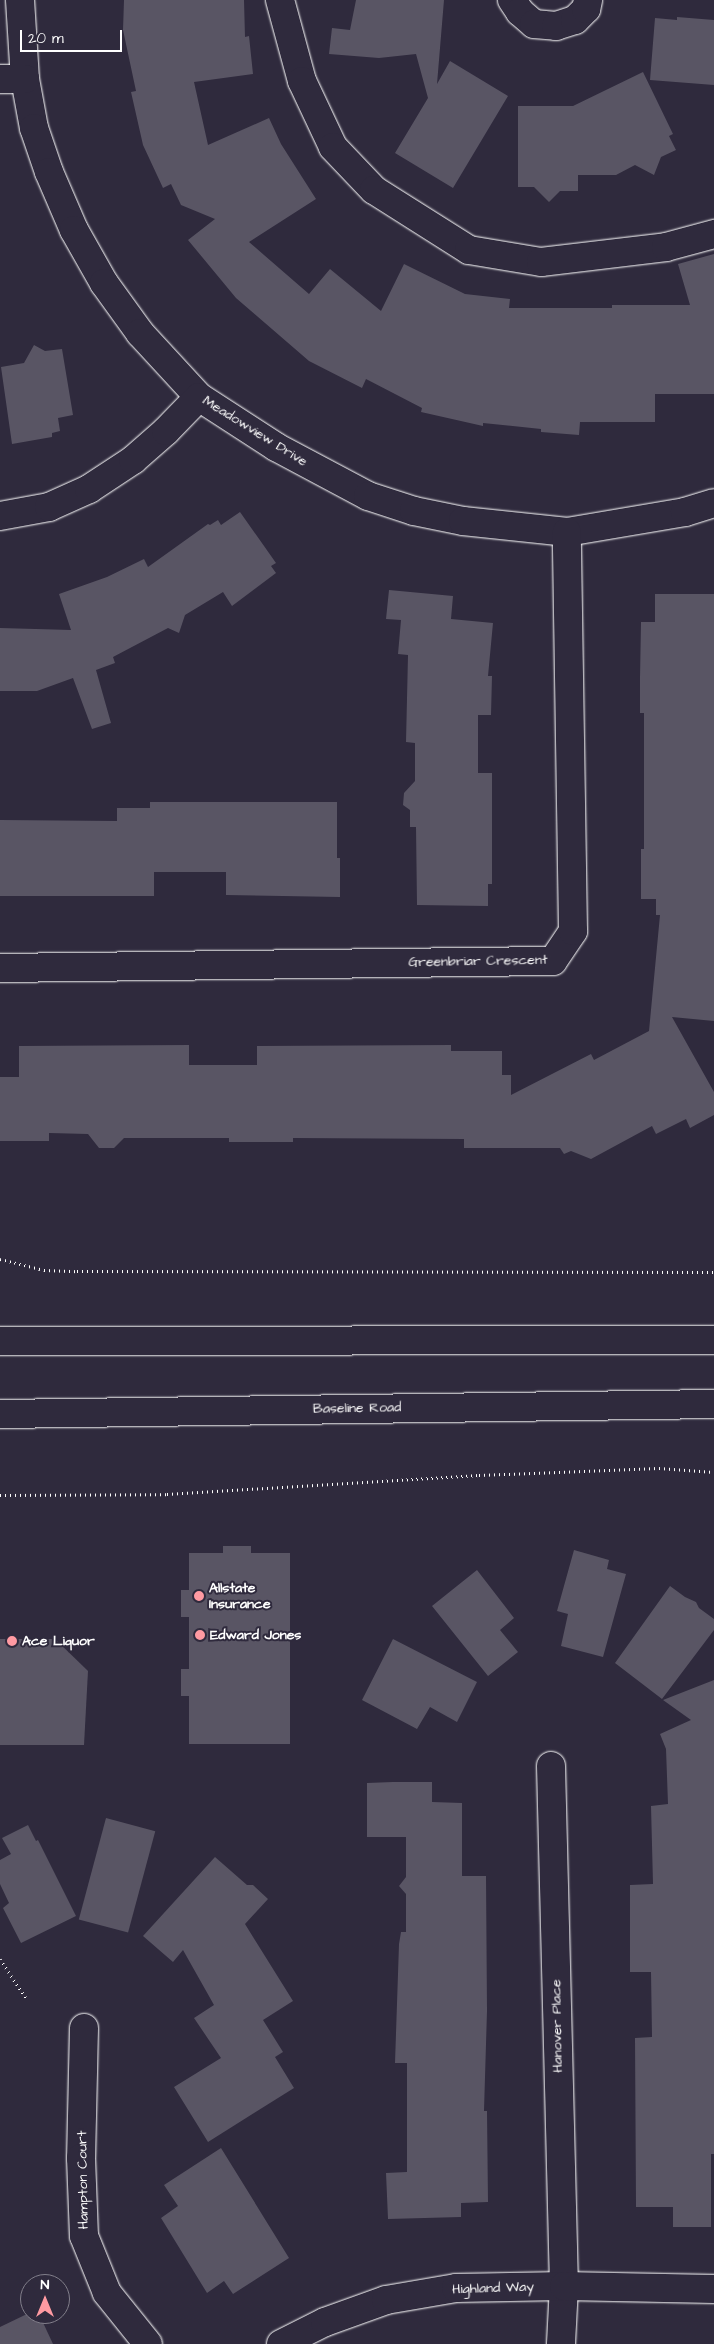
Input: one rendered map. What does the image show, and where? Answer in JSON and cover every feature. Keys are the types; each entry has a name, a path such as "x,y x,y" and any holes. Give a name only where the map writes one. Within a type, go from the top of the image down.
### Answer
{"street":[{"name":"Meadowview Drive","path":"20,0 13,79 74,230 104,283 140,333 199,397 276,447 368,496 414,511 463,521 567,532 684,512 714,503"},
{"path":"280,0 302,81 333,147 374,190 470,250 541,262 666,247 714,234"},
{"path":"512,0 520,12 534,24 556,26 575,20 586,9 588,0"},
{"path":"0,516 50,507 89,489 133,460 166,431 199,397"},
{"name":"Greenbriar Crescent","path":"0,968 553,961 573,931 567,532"},
{"path":"0,1341 714,1340"},
{"name":"Baseline Road","path":"0,1414 714,1404"},
{"name":"Hanover Place","path":"551,1766 564,2286 561,2344"},
{"name":"Hampton Court","path":"84,2028 81,2167 84,2236 107,2293 148,2344"},
{"name":"Highland Way","path":"281,2344 325,2322 386,2300 456,2288 564,2286 714,2289"}],"path":[{"path":"0,1259 44,1270 78,1271 714,1272"},
{"path":"0,1495 167,1494 470,1476 659,1468 714,1472"},
{"path":"0,1959 26,1998"}],"building":[{"path":"124,0 244,0 245,37 249,36 253,74 194,82 208,145 269,118 281,144 316,199 249,242 309,294 330,269 381,311 404,264 465,294 510,299 509,308 612,308 612,305 690,305 678,264 714,254 714,394 655,394 655,422 580,422 579,435 541,432 541,429 483,423 483,426 421,412 422,408 366,379 362,388 309,361 236,298 188,240 215,219 181,205 171,184 163,188 143,145 131,92 136,91 123,30"},
{"path":"356,0 444,0 437,84 450,61 508,96 453,188 395,153 428,98 416,54 379,58 329,54 332,28 350,30"},
{"path":"677,17 714,20 714,85 650,80 655,18 677,20"},
{"path":"643,72 673,134 669,136 676,150 661,157 654,175 635,165 616,175 578,175 578,191 560,191 549,202 534,187 518,187 518,106 573,106"},
{"path":"34,345 45,351 62,349 73,415 58,418 60,431 52,433 52,437 12,444 1,367 24,363"},
{"path":"240,512 276,563 271,566 276,573 232,606 223,592 185,615 179,633 168,628 113,657 115,663 96,670 111,723 92,729 73,678 37,691 0,691 0,628 71,630 59,594 107,577 144,559 148,567 208,524 210,525 218,520 221,525"},
{"path":"389,590 453,596 451,619 493,623 488,676 492,676 491,715 478,715 478,773 492,773 492,884 488,884 488,906 417,905 416,827 410,827 410,810 403,805 404,793 415,781 415,743 406,742 408,655 398,654 401,620 386,619"},
{"path":"655,594 714,594 714,1021 672,1017 714,1092 714,1115 690,1128 686,1119 656,1134 652,1126 591,1159 571,1151 564,1154 560,1148 464,1148 464,1139 293,1138 293,1142 229,1142 229,1138 124,1138 114,1148 99,1148 88,1134 49,1133 49,1141 0,1141 0,1077 19,1077 19,1046 189,1045 189,1065 257,1065 257,1046 451,1045 451,1051 502,1051 502,1075 511,1075 511,1095 591,1054 594,1060 649,1031 660,915 656,915 656,899 641,899 641,849 644,849 644,713 640,713 640,678 641,622 655,622"},
{"path":"150,802 337,802 337,858 340,858 340,897 226,895 226,872 154,872 154,896 0,896 0,820 117,821 117,808 150,808"},
{"path":"223,1546 251,1546 251,1553 290,1553 290,1744 189,1744 189,1696 181,1696 181,1669 189,1669 189,1617 181,1617 181,1590 189,1590 189,1553 223,1553"},
{"path":"574,1550 609,1560 607,1569 626,1574 603,1657 561,1646 568,1614 557,1611"},
{"path":"477,1570 514,1618 500,1630 518,1652 488,1676 432,1606"},
{"path":"670,1586 685,1597 696,1602 699,1608 714,1619 714,1630 662,1699 615,1663"},
{"path":"0,1639 55,1639 88,1671 84,1745 0,1745"},
{"path":"393,1639 477,1682 457,1722 430,1707 417,1729 362,1700"},
{"path":"714,1680 714,2154 711,2154 711,2227 673,2227 673,2207 636,2207 635,2038 652,2037 651,1972 630,1972 630,1885 653,1884 651,1806 668,1804 666,1749 660,1734 691,1720 663,1700"},
{"path":"432,1782 432,1802 462,1803 462,1876 486,1876 487,2011 484,2111 487,2111 488,2202 461,2203 461,2217 388,2219 386,2173 407,2172 407,2063 395,2063 399,1944 401,1932 406,1932 406,1894 399,1886 406,1877 406,1837 367,1837 367,1783"},
{"path":"106,1818 155,1831 128,1933 79,1919"},
{"path":"28,1825 36,1841 38,1840 76,1916 21,1943 3,1908 9,1903 0,1884 0,1860 11,1854 2,1838"},
{"path":"215,1857 247,1885 253,1885 268,1899 245,1924 293,2001 263,2020 283,2052 275,2057 294,2088 208,2142 174,2087 221,2058 194,2018 214,2005 183,1950 173,1962 143,1936"},
{"path":"221,2148 289,2258 233,2294 224,2281 207,2293 161,2218 178,2206 164,2185"},
{"path":"20,2317 20,2324 44,2324 53,2344 0,2344 0,2327"}],"place":[{"name":"Allstate Insurance","path":"199,1596"},
{"name":"Edward Jones","path":"200,1635"},
{"name":"Ace Liquor","path":"12,1641"}]}
